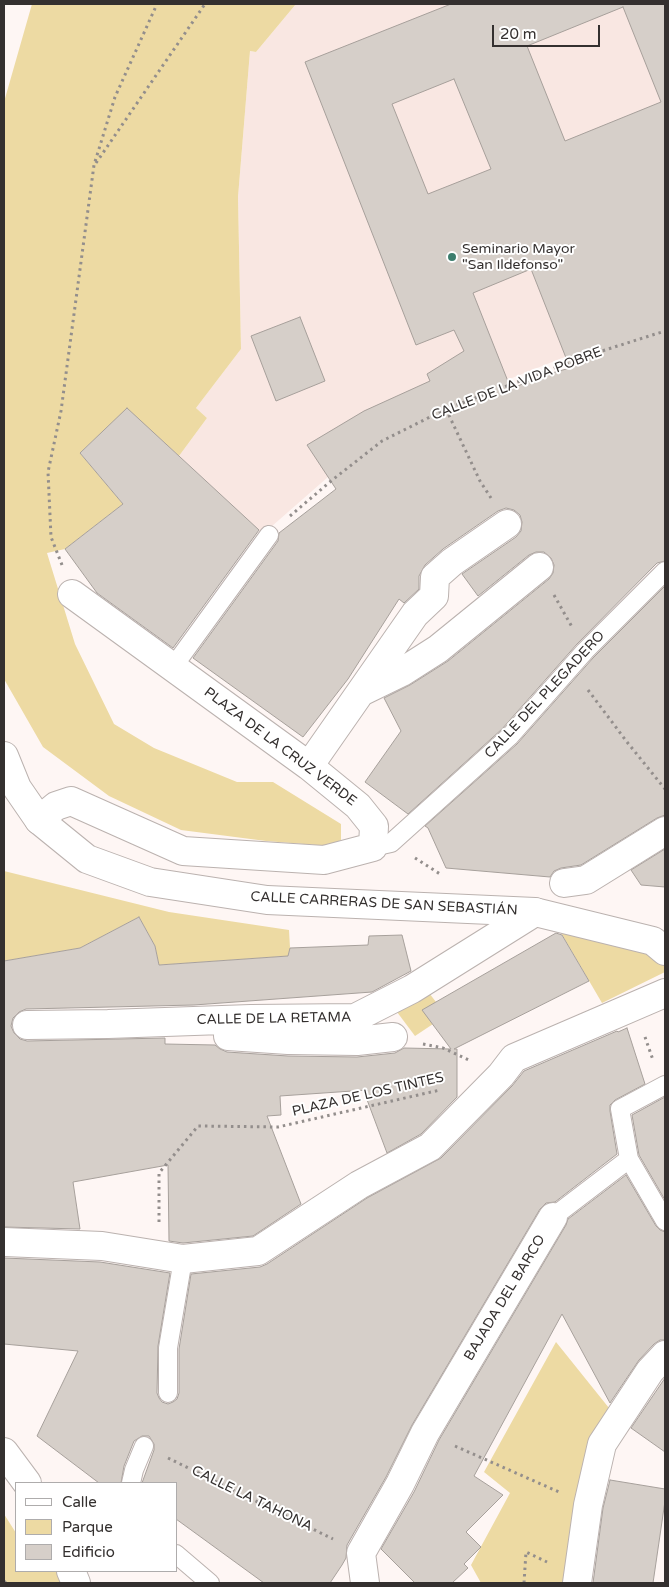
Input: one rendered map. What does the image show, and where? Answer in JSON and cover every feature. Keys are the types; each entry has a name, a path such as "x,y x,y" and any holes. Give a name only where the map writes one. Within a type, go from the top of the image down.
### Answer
{"street":[{"path":"309,766 415,614 434,596 435,577 452,562 507,524"},
{"path":"362,692 402,672 438,649 539,568"},
{"name":"PLAZA DE LA CRUZ VERDE","path":"72,594 309,766 358,806 374,826 382,845"},
{"name":"CALLE CARRERAS DE SAN SEBASTIÁN","path":"4,756 17,788 38,820 87,859 150,882 266,900 535,912 653,941 665,951"},
{"path":"38,820 56,806 72,801 183,851 324,860 382,845"},
{"path":"564,883 586,880 665,831"},
{"name":"CALLE DE LA RETAMA","path":"27,1025 356,1018 412,989 535,912"},
{"path":"4,1242 102,1246 172,1257 258,1251 359,1185 430,1148 501,1075 514,1058 665,993"},
{"name":"CALLE DE LA RETAMA","path":"163,1022 176,1032 288,1040 357,1040 393,1037"},
{"name":"BAJADA DEL BARCO","path":"361,1552 400,1484 425,1433 553,1217"},
{"path":"577,1580 588,1505 602,1444 650,1371 665,1355"},
{"path":"4,1452 26,1482"},
{"path":"361,1552 365,1583"}],"lane":[{"path":"172,667 268,535"},
{"name":"CALLE DEL PLEGADERO","path":"382,845 510,736 572,667 665,571"},
{"path":"664,1086 620,1109 629,1159 665,1221"},
{"name":"BAJADA DEL BARCO","path":"553,1217 629,1159"},
{"path":"168,1393 172,1257"},
{"path":"131,1482 144,1446"},
{"path":"178,1556 210,1583"}],"path":[{"path":"72,594 51,537 48,472 62,402 94,165 115,97 157,4"},
{"path":"94,165 205,4"},
{"name":"CALLE DE LA VIDA POBRE","path":"268,535 331,481 382,441 446,409 510,384 586,356 665,331"},
{"path":"572,667 627,742 665,789"},
{"path":"382,845 445,878"},
{"path":"634,1006 664,1086"},
{"path":"393,1037 443,1048 501,1075"},
{"name":"PLAZA DE LOS TINTES","path":"172,1257 158,1173 198,1126 278,1127 444,1089"},
{"path":"425,1433 588,1505"},
{"name":"CALLE LA TAHONA","path":"144,1446 361,1552"},
{"path":"524,1583 526,1552 577,1580"}],"shaded area":[{"name":"Seminario Mayor \"San Ildefonso\"","path":"296,4 665,4 665,317 507,380 379,435 263,534 179,456 207,418 196,408 241,349 238,197 250,51 256,52"}],"green space":[{"path":"32,4 296,4 256,52 250,51 238,197 241,349 196,408 207,418 179,456 127,409 80,453 123,504 65,549 47,553 75,644 114,724 154,748 237,782 273,782 341,824 341,840 329,846 266,841 181,830 109,796 43,747 4,679 4,102"},
{"path":"4,871 169,912 289,930 290,948 288,956 159,965 155,946 139,917 80,948 4,961"},
{"path":"560,931 644,949 665,966 665,972 602,1003"},
{"path":"426,989 436,1002 433,1024 415,1036 397,1012"},
{"path":"556,1342 609,1408 592,1438 566,1583 481,1583 471,1565 510,1493 484,1472"},
{"path":"4,1514 15,1531 15,1572 64,1572 68,1583 4,1583"}],"building":[{"path":"451,4 665,4 665,561 657,563 577,644 502,729 408,814 365,782 401,731 384,698 410,685 448,661 549,579 553,573 554,565 551,558 544,552 536,552 529,555 478,596 462,574 516,537 521,531 522,522 520,515 514,510 506,508 498,511 443,549 425,565 419,576 419,589 404,603 399,599 348,679 303,737 193,658 278,541 279,533 336,489 307,445 364,411 430,381 427,374 464,351 454,330 416,345 305,62","holes":["623,7 661,102 565,141 527,46","454,79 491,169 428,194 392,104","531,269 570,368 541,376 511,389 473,293"]},
{"path":"300,317 325,381 276,401 251,336"},
{"path":"127,408 259,530 173,648 97,593 65,549 123,504 80,453"},
{"path":"665,586 665,815 657,818 581,865 561,868 554,871 550,877 446,868 428,828 425,826 517,744 593,658"},
{"path":"665,849 665,887 641,885 631,870"},
{"path":"139,917 155,946 159,965 288,956 290,948 368,945 369,936 402,935 411,971 372,992 194,1005 26,1009 19,1012 13,1018 11,1026 14,1033 20,1039 27,1041 165,1038 165,1044 215,1045 227,1052 288,1056 357,1057 395,1053 404,1048 451,1049 422,1010 556,933 562,935 589,981 454,1049 457,1049 457,1097 421,1134 387,1153 366,1097 367,1090 280,1096 281,1115 267,1116 301,1204 253,1236 183,1243 169,1241 168,1165 73,1182 80,1229 4,1227 4,961 80,948"},
{"path":"627,1028 645,1084 615,1100 610,1105 617,1154 555,1202 546,1203 540,1209 412,1425 386,1477 347,1545 346,1558 330,1583 264,1583 178,1520 178,1482 142,1482 154,1450 154,1444 149,1436 142,1436 134,1441 124,1466 121,1482 98,1482 37,1436 78,1351 4,1344 4,1258 100,1262 170,1273 158,1346 157,1393 162,1402 168,1404 177,1399 179,1393 179,1349 191,1274 260,1267 267,1264 367,1198 441,1158 512,1086 524,1071"},
{"path":"665,1097 665,1200 639,1155 632,1115"},
{"path":"626,1175 656,1226 665,1232 665,1340 660,1340 654,1344 639,1360 610,1403 562,1314 474,1476 503,1495 466,1532 481,1547 464,1564 468,1568 452,1583 415,1583 381,1549 414,1492 439,1440 568,1219"},
{"path":"665,1378 665,1452 631,1428"},
{"path":"610,1480 665,1489 665,1501 653,1583 593,1583 603,1508"}],"place":[{"name":"Seminario Mayor \"San Ildefonso\"","path":"452,257"}]}
